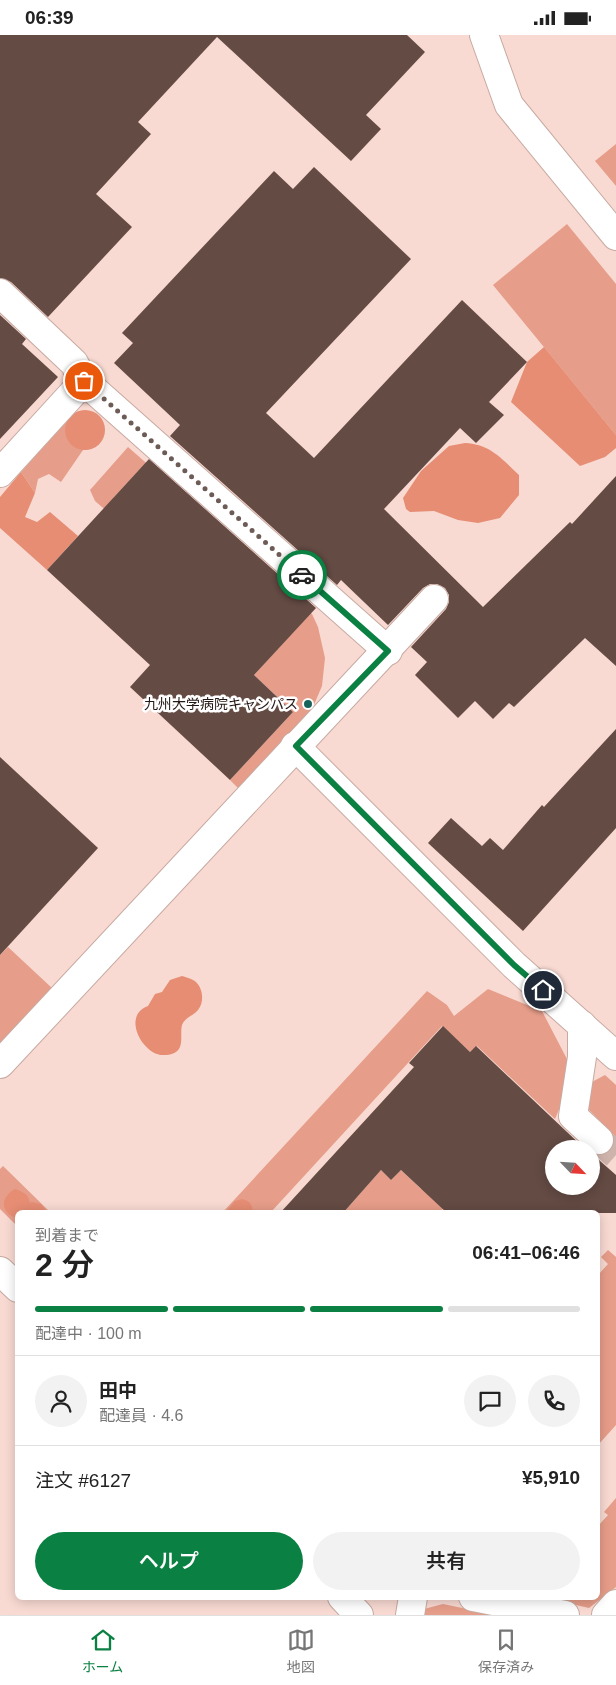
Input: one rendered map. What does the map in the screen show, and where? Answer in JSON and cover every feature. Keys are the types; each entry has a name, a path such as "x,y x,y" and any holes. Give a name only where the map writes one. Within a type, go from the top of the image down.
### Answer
{"lane":[{"path":"484,35 509,105 616,236"},
{"path":"0,293 74,363 84,381 388,651"},
{"path":"0,473 84,381"},
{"path":"0,1064 296,746 388,651 434,599"},
{"path":"296,746 514,965 616,1056"},
{"path":"582,1025 582,1057 573,1116 599,1140"},
{"path":"0,1271 15,1285"},
{"path":"345,1600 359,1615"},
{"path":"410,1615 412,1600"},
{"path":"488,1600 565,1615"},
{"path":"606,1615 616,1604"}],"shaded area":[{"path":"616,144 616,186 595,161"},
{"path":"567,224 616,284 616,435 493,285"},
{"path":"544,347 616,435 616,448 605,457 580,466 511,402 527,362"},
{"path":"89,410 96,413 102,419 105,430 104,438 96,447 89,450 81,450 74,447 66,438 65,426 68,419 77,411"},
{"path":"79,415 103,421 61,482 49,474 38,479 35,493 21,472 64,424"},
{"path":"465,443 489,449 519,475 519,495 500,518 478,523 458,520 434,511 410,512 406,509 403,498 421,471 449,446"},
{"path":"128,447 248,552 312,614 318,627 325,658 322,686 310,714 239,789 230,780 293,712 254,675 303,621 141,468 114,497 110,514 95,501 90,490"},
{"path":"21,472 35,493 25,517 37,522 50,512 78,536 47,570 0,528 0,497"},
{"path":"8,947 53,989 0,1047 0,955"},
{"path":"182,976 192,979 199,986 202,994 202,1003 194,1014 183,1022 181,1044 176,1052 163,1055 156,1053 148,1049 142,1042 136,1026 136,1018 140,1011 148,1006 155,994 162,992 170,980"},
{"path":"488,989 542,1011 569,1063 566,1093 555,1119 477,1046 470,1052 442,1026 273,1210 225,1210 427,991 447,1005 454,1016"},
{"path":"605,1075 616,1085 616,1137 587,1108 590,1083"},
{"path":"490,1157 442,1210 346,1210 381,1170 391,1180 401,1170 421,1189"},
{"path":"3,1166 48,1210 15,1210 15,1224 0,1209 0,1169"},
{"path":"15,1189 23,1192 27,1195 30,1203 41,1204 46,1210 15,1210 15,1217 11,1216 4,1205 10,1192"},
{"path":"242,1199 247,1201 253,1210 228,1210 235,1201"},
{"path":"608,1250 616,1257 616,1425 600,1443 600,1273 608,1264 601,1257"},
{"path":"616,1498 616,1587 600,1599 600,1524 608,1515 604,1512"},
{"path":"554,1600 599,1600 589,1608"},
{"path":"443,1604 496,1615 424,1615 424,1609"}],"building":[{"path":"0,35 407,35 425,52 366,115 381,129 351,161 217,37 138,122 151,134 96,194 132,227 48,317 11,282 0,278"},
{"path":"314,167 411,259 266,413 314,458 462,300 527,362 489,402 504,415 476,443 460,428 384,509 483,607 570,522 572,524 616,476 616,666 585,638 514,707 509,703 493,719 475,701 458,718 415,675 427,662 411,647 446,609 449,595 445,588 437,584 430,584 423,588 388,625 341,580 337,585 170,436 180,425 114,363 133,343 122,333 274,171 293,189"},
{"path":"0,315 26,339 22,344 58,377 0,439"},
{"path":"149,459 316,608 254,675 293,712 230,780 130,687 150,665 47,570"},
{"path":"616,729 616,828 523,931 428,843 451,818 482,846 490,838 503,850 542,805 544,807"},
{"path":"0,757 98,848 0,955"},
{"path":"443,1026 470,1052 476,1046 575,1140 545,1140 545,1195 600,1195 600,1161 616,1175 616,1213 600,1213 600,1210 444,1210 401,1170 391,1180 381,1170 346,1210 283,1210 414,1067 409,1063"}],"tunnel":[{"path":"600,1141 616,1155"}],"way so far":[{"path":"84,381 302,575"}],"place":[{"name":"九州大学病院キャンパス","path":"308,704"}],"route":[{"path":"302,575 388,651 296,746 514,965 543,990"}]}
